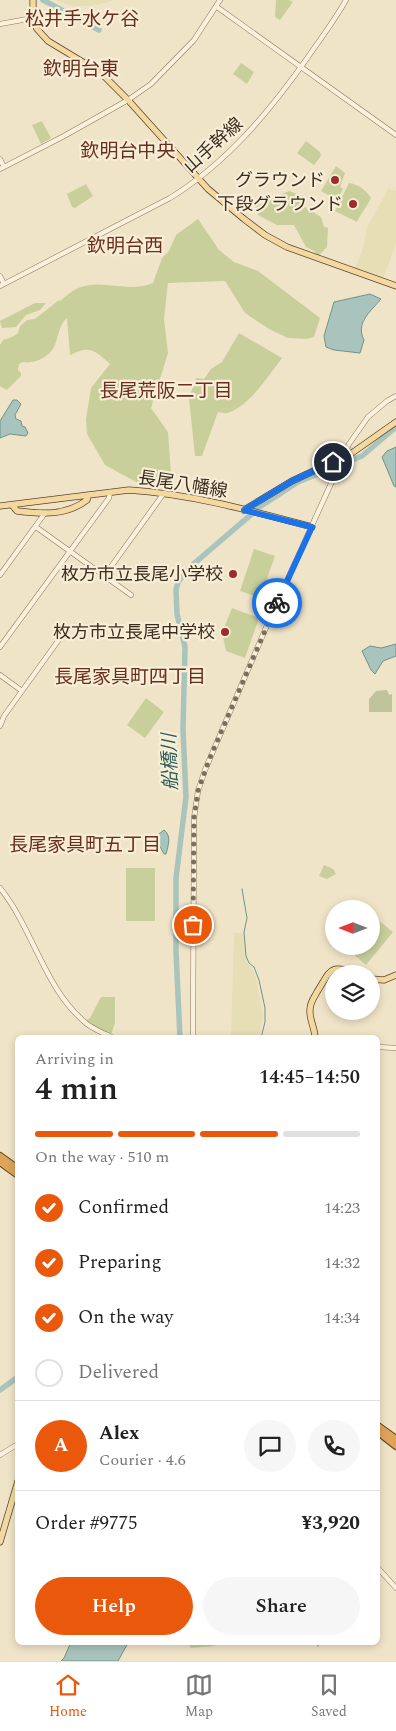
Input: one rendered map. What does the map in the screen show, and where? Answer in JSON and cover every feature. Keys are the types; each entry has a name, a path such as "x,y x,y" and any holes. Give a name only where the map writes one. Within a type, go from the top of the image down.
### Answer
{"highway":[{"path":"1,1159 15,1167"},
{"path":"1,1159 15,1172"},
{"path":"380,1427 396,1439"},
{"path":"380,1434 396,1446"}],"main road":[{"path":"33,0 33,18 37,29 48,41 101,73 128,100 198,178 237,214 277,242 298,252 396,286"},
{"name":"長尾八幡線","path":"246,510 292,481 341,460 396,422"},
{"name":"長尾八幡線","path":"0,507 129,490 164,493 246,510 312,527"},
{"name":"長尾八幡線","path":"12,505 17,511 44,514 65,512 76,508 88,500 88,495"},
{"path":"380,980 396,975"},
{"path":"314,1035 310,1009 312,999 325,977"},
{"path":"0,1542 15,1491"}],"street":[{"path":"0,159 2,168 128,100 151,84 194,40 220,0"},
{"name":"山手幹線","path":"2,285 170,198 227,154 252,130 301,67 346,0"},
{"path":"217,7 396,136"},
{"path":"0,24 33,18"},
{"path":"0,276 2,285"},
{"path":"192,1035 194,824 198,791 234,701 341,460 354,435 368,417 396,396"},
{"path":"0,647 109,498 110,492"},
{"path":"105,575 164,493"},
{"path":"0,575 44,514"},
{"path":"36,527 131,595"},
{"path":"0,726 4,716 63,634"},
{"path":"0,675 22,692"},
{"path":"0,888 17,913 61,997 87,1024 108,1035"},
{"path":"380,1047 396,1048"},
{"path":"0,1455 15,1446"},
{"path":"380,1570 396,1588"}],"shaded area":[{"path":"57,0 115,0 92,6 72,6"},
{"path":"389,188 396,191 396,244 383,279 355,268 363,249 367,227"},
{"path":"234,933 243,933 247,963 256,977 263,1017 259,1035 231,1035"}],"green space":[{"path":"276,0 289,0 293,2 280,20 275,17"},
{"path":"241,63 254,72 247,84 233,74"},
{"path":"42,121 51,138 41,144 32,125"},
{"path":"306,141 320,152 321,156 314,165 297,153"},
{"name":"グラウンド","path":"336,166 345,173 340,187 343,189 337,200 321,191"},
{"name":"下段グラウンド","path":"349,183 362,188 371,198 357,222 335,211"},
{"path":"86,184 93,196 75,208 72,207 67,194"},
{"path":"289,191 303,196 302,205 321,217 324,227 328,228 327,247 318,256 314,251 306,247 294,225 277,225 258,215 255,206"},
{"path":"198,219 219,250 234,262 258,271 320,318 314,337 306,339 288,338 269,329 245,313 225,281 168,283 164,319 168,353 151,408 168,432 172,488 138,483 105,465 87,434 86,419 91,388 110,364 92,350 83,350 70,355 67,318 62,324 56,343 51,351 40,359 19,364 18,370 21,376 7,390 0,386 0,345 3,340 18,333 20,326 27,320 35,319 76,289 95,285 134,287 153,283 162,258 169,251 176,235"},
{"path":"35,303 46,303 40,310 26,315 16,327 2,328 0,321"},
{"path":"239,333 282,358 259,389 245,403 229,413 218,412 202,456 195,456 189,398 196,378 204,379 211,369 222,362"},
{"path":"254,549 275,556 260,598 240,591"},
{"path":"232,608 259,618 245,658 226,651 222,633"},
{"path":"387,690 389,695 392,694 392,712 369,712 369,699 376,691"},
{"path":"146,698 164,712 145,738 127,725"},
{"path":"324,865 333,869 336,874 327,879 319,876"},
{"path":"126,868 155,868 155,921 126,921"},
{"path":"380,921 393,932 380,948"},
{"path":"355,955 374,955 366,965"},
{"path":"101,997 115,997 115,1023 111,1035 90,1025 86,1020 90,1018"},
{"path":"189,1645 214,1645 214,1646 191,1648"}],"water":[{"path":"370,294 381,299 365,318 361,328 364,340 360,353 334,350 326,347 324,336 334,302"},
{"path":"13,400 17,400 21,404 15,415 16,419 21,421 22,426 25,427 28,433 26,436 10,434 0,438 0,421"},
{"path":"396,447 396,487 382,457 387,451"},
{"path":"396,644 396,656 383,661 375,674 371,670 362,651 370,646 381,648"},
{"path":"164,830 169,838 166,854 164,854 157,841 159,834"},
{"path":"70,1645 127,1645 118,1661 61,1661"}],"waterway":[{"path":"43,0 99,30"},
{"name":"船橋川","path":"180,1035 176,952 176,878 186,797 183,729 185,647 177,614 176,590 178,582 190,567 261,506 298,482 362,456 396,427"},
{"path":"242,889 247,918 244,932 246,956 249,963 254,967 259,980 265,1008 265,1022 262,1035"},
{"name":"船橋川","path":"0,1390 15,1379"}],"way so far":[{"path":"193,925 194,818 198,791 209,760 277,603"}],"place":[{"name":"グラウンド","path":"335,180"},
{"name":"下段グラウンド","path":"353,204"},
{"name":"枚方市立長尾小学校","path":"233,574"},
{"name":"枚方市立長尾中学校","path":"225,632"}],"district":[{"name":"松井手水ケ谷","path":"82,18"},
{"name":"欽明台東","path":"81,68"},
{"name":"欽明台中央","path":"128,150"},
{"name":"欽明台西","path":"125,245"},
{"name":"長尾荒阪二丁目","path":"166,390"},
{"name":"長尾家具町四丁目","path":"130,676"},
{"name":"長尾家具町五丁目","path":"85,844"}],"route":[{"path":"277,603 312,527 244,510 254,502 292,481 333,462"}]}
